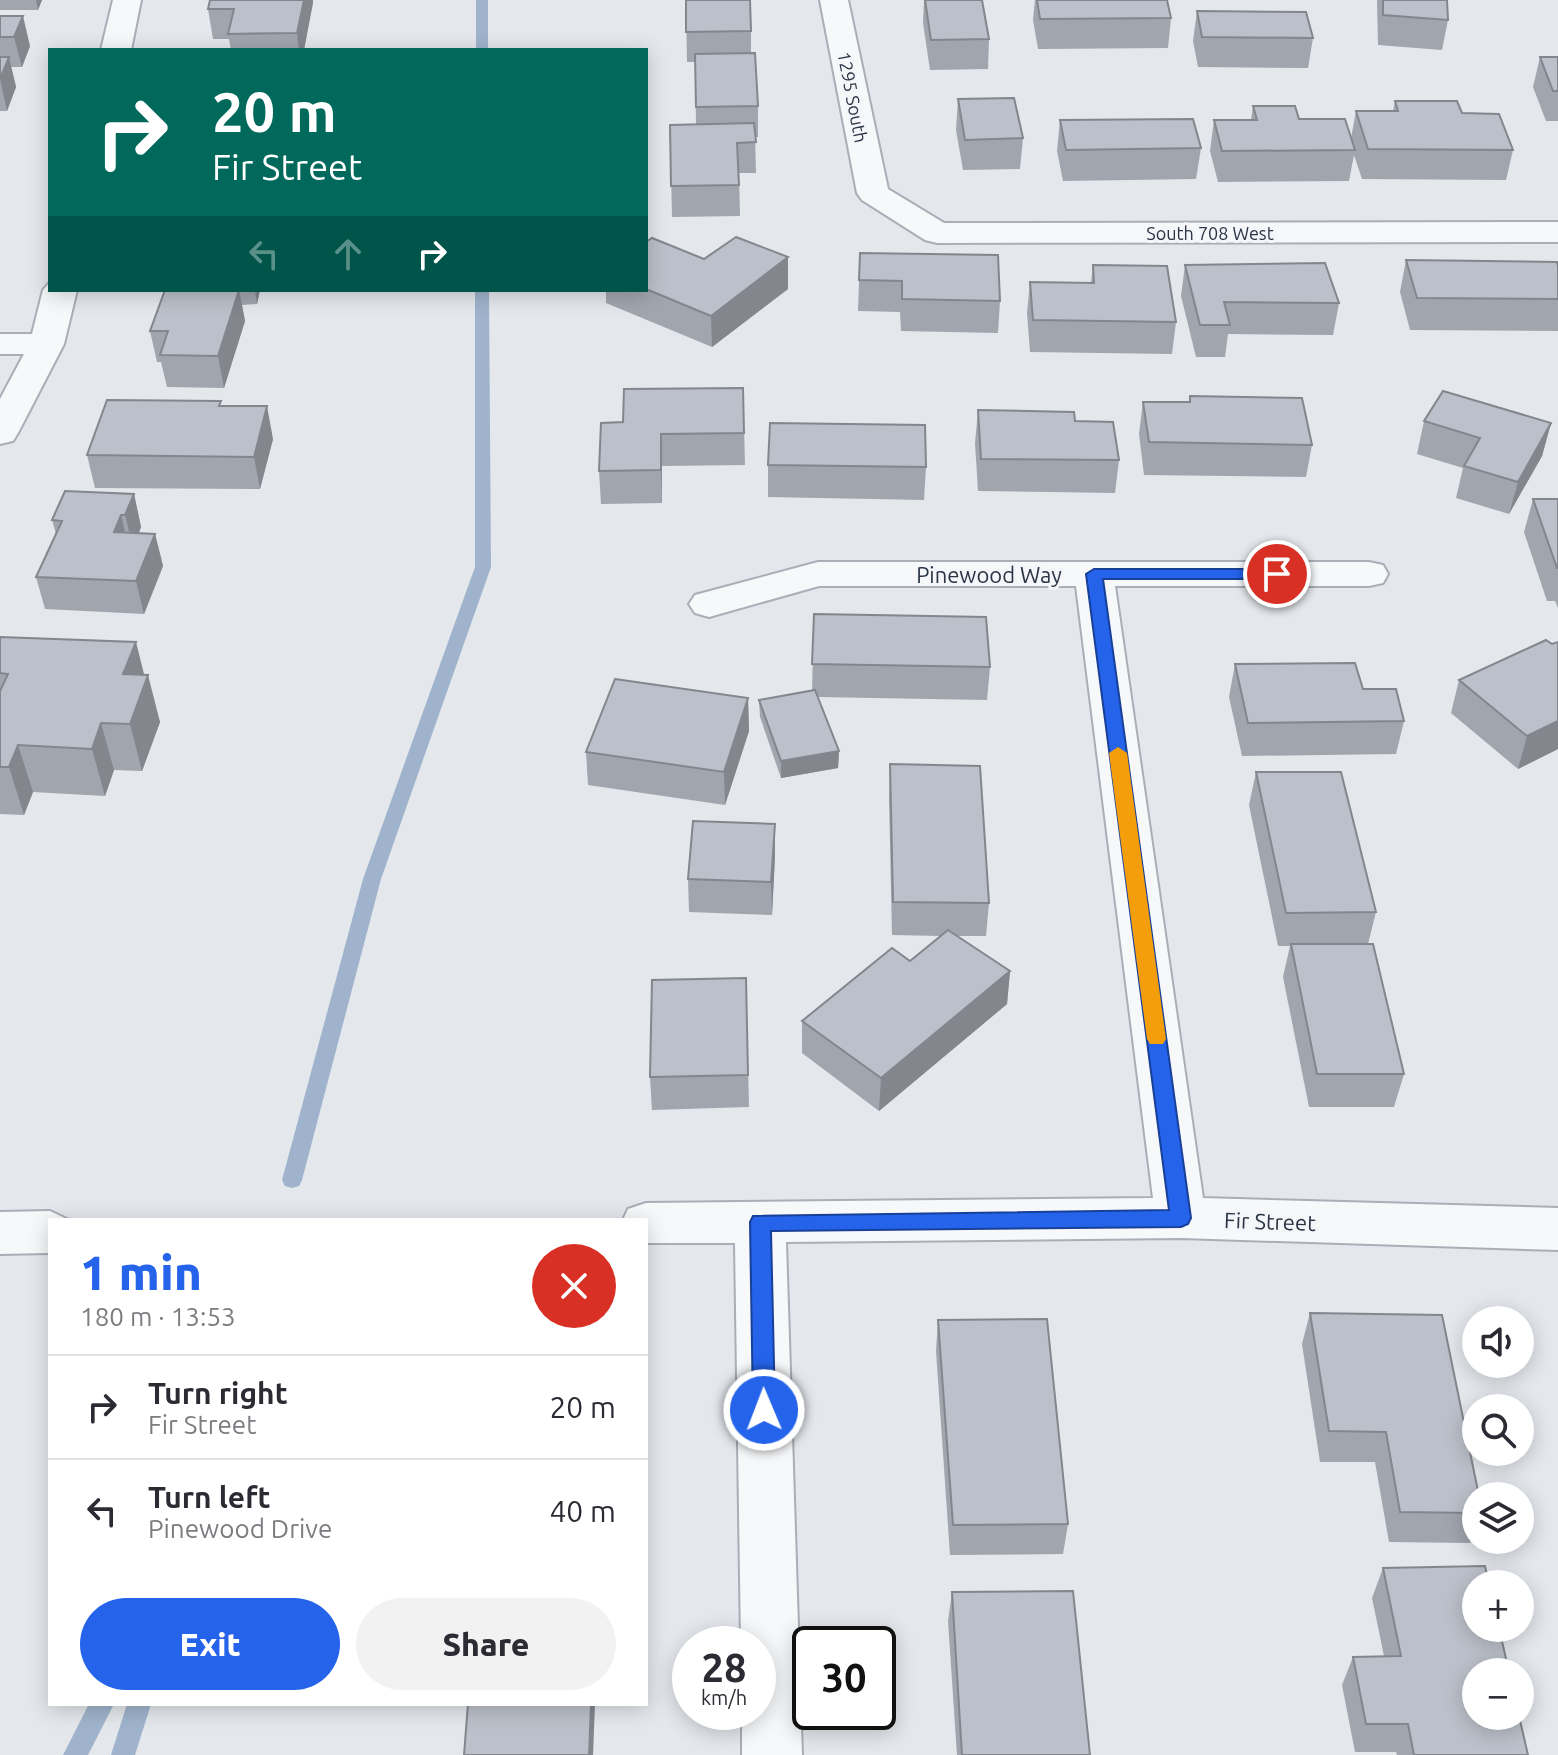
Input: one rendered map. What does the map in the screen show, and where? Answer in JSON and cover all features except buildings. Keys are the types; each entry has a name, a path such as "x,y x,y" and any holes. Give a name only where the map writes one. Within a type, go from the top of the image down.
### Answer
{"street":[{"path":"116,48 127,0"},
{"name":"1295 South","path":"834,0 873,193"},
{"name":"South 708 West","path":"873,193 937,233 1558,232"},
{"path":"0,433 47,344 60,292"},
{"path":"0,344 47,344"},
{"name":"Pinewood Way","path":"709,604 818,574 1369,574"},
{"path":"1094,574 1181,1218"},
{"name":"Fir Street","path":"648,1223 1181,1218 1558,1229"},
{"path":"760,1222 772,1755"},
{"path":"0,1233 48,1232"}],"waterway":[{"path":"482,0 482,48"},
{"path":"292,1180 372,879 483,567 482,292"},
{"path":"75,1755 101,1706"},
{"path":"123,1755 138,1706"}],"slow traffic":[{"path":"1118,753 1157,1039"}],"route":[{"path":"764,1410 760,1222 1181,1218 1094,574 1277,574"}]}
